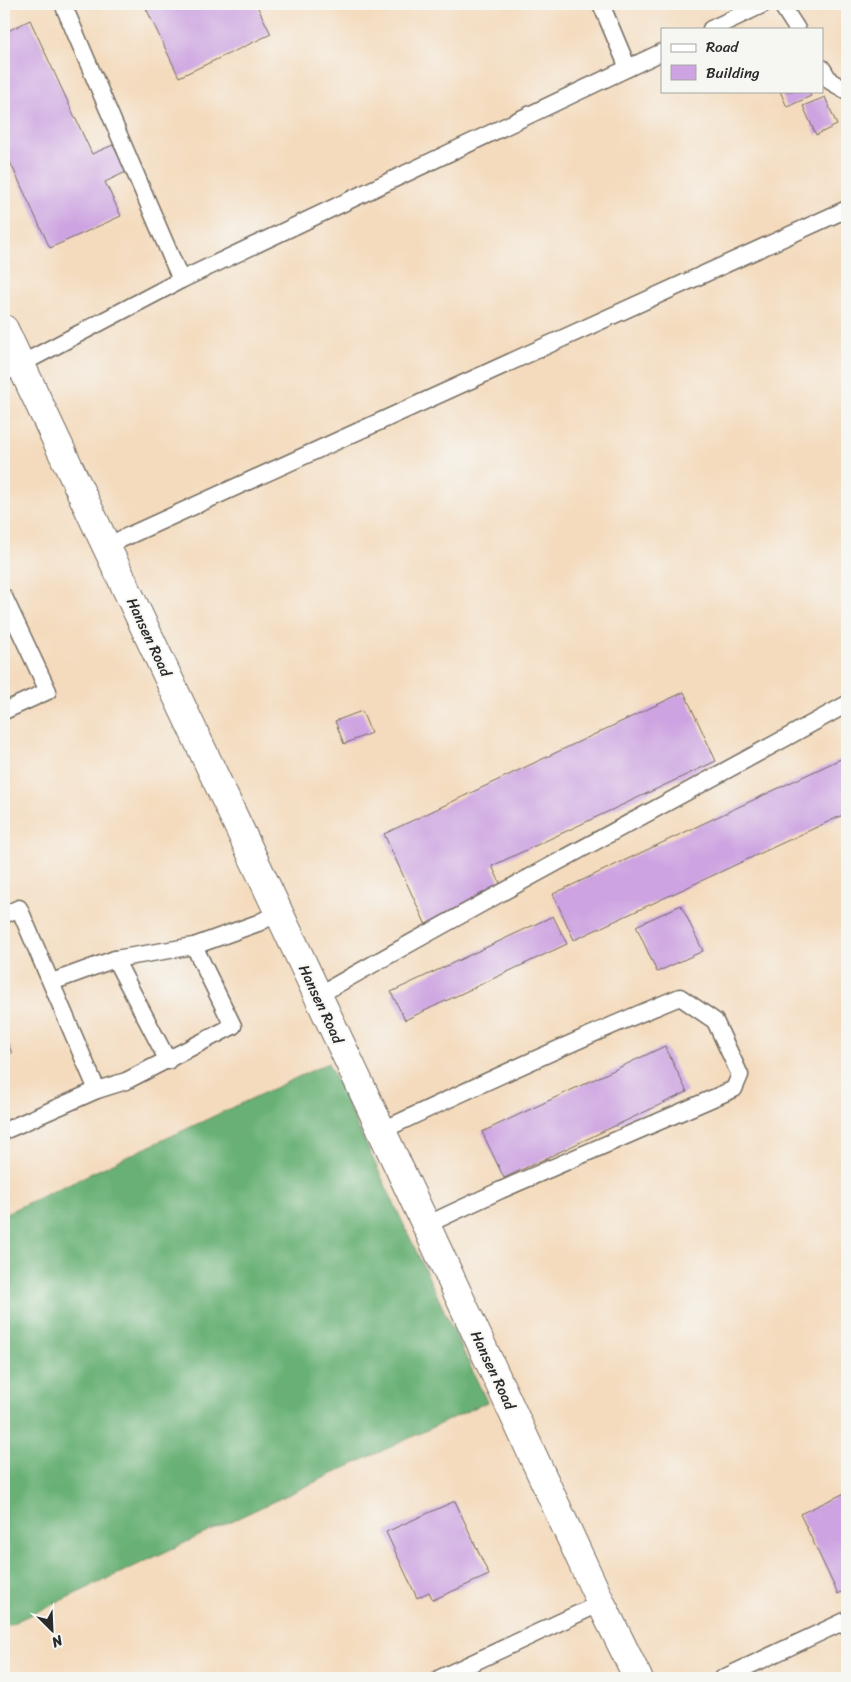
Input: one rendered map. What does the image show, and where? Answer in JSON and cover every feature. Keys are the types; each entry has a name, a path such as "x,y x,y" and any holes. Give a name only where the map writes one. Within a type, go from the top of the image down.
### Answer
{"street":[{"name":"Hansen Road","path":"4,329 12,369 106,546 426,1225 601,1603 638,1678"}],"lane":[{"path":"602,4 628,68"},
{"path":"713,28 764,4"},
{"path":"781,4 796,28"},
{"path":"65,9 181,280"},
{"path":"12,369 181,280 661,52"},
{"path":"824,71 830,81 847,91"},
{"path":"106,546 847,209"},
{"path":"4,597 48,690 4,712"},
{"path":"317,996 440,925 692,791 847,704"},
{"path":"4,915 19,908 97,1090"},
{"path":"52,982 115,959 194,946 258,923 278,913"},
{"path":"4,1131 97,1090 126,1081 233,1026 194,946"},
{"path":"115,959 168,1061"},
{"path":"381,1131 474,1086 680,998 715,1021 740,1075 734,1089 501,1190 426,1225"},
{"path":"442,1678 601,1603"},
{"path":"723,1678 847,1620"}],"green space":[{"path":"328,1063 487,1402 4,1627 4,1214"}],"building":[{"path":"144,4 256,4 271,34 179,77"},
{"path":"30,20 92,154 113,145 126,172 105,182 121,216 50,248 4,149 4,33"},
{"path":"780,92 809,92 811,96 787,107"},
{"path":"825,97 837,125 816,135 803,106"},
{"path":"684,692 716,761 492,866 503,889 426,925 384,834"},
{"path":"362,711 371,733 344,744 335,721"},
{"path":"847,756 847,813 574,940 553,894"},
{"path":"681,905 703,951 657,972 636,926"},
{"path":"553,916 567,944 405,1020 391,992"},
{"path":"4,1035 12,1053 4,1057"},
{"path":"665,1046 687,1092 504,1178 482,1132"},
{"path":"847,1492 847,1589 838,1594 800,1514"},
{"path":"455,1501 489,1575 433,1600 429,1592 417,1598 386,1532"}]}
